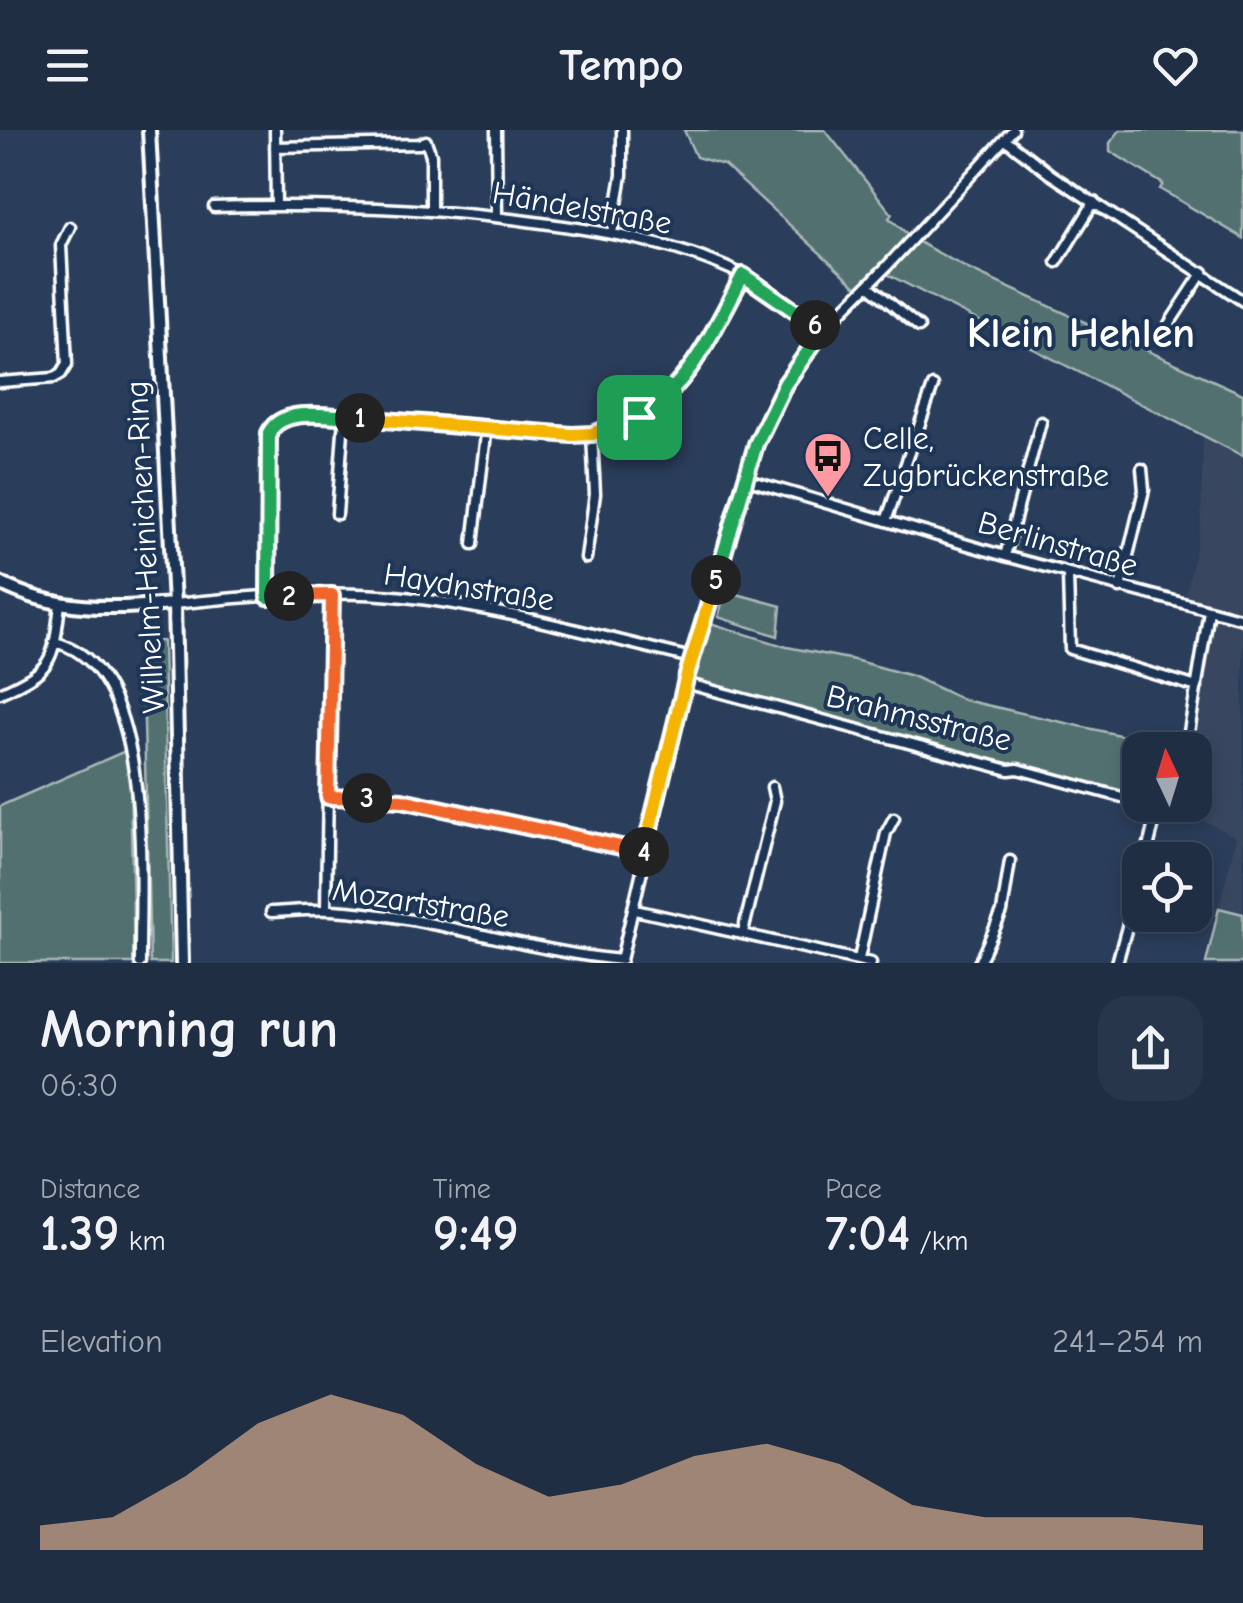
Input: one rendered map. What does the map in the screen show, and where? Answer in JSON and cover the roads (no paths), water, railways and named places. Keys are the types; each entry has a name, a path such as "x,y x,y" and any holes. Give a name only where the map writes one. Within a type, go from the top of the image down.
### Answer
{"main road":[{"name":"Wilhelm-Heinichen-Ring","path":"150,130 174,604 182,963"},
{"path":"0,583 28,596 60,604 110,608 174,604"}],"street":[{"path":"275,130 276,206"},
{"path":"496,130 497,217"},
{"path":"612,233 622,175 622,130"},
{"path":"870,963 635,910 685,682 745,479 771,409 823,330 1013,130"},
{"path":"1005,139 1050,174 1243,300"},
{"path":"275,146 426,141 432,155 431,210"},
{"path":"1057,262 1094,202"},
{"name":"Händelstraße","path":"214,208 431,210 612,233 690,254 743,275 823,330"},
{"path":"0,382 54,378 66,364 61,245 70,227"},
{"path":"1169,324 1203,272"},
{"path":"268,597 268,448 273,424 303,415 592,434 628,423 656,406 691,370 743,275"},
{"path":"868,285 918,327"},
{"path":"886,521 933,386"},
{"path":"336,514 344,418"},
{"path":"1005,556 1041,422"},
{"path":"473,544 487,426"},
{"path":"586,558 595,494 592,434"},
{"path":"1120,588 1144,490 1142,470"},
{"name":"Berlinstraße","path":"745,479 1068,574 1243,619"},
{"path":"1068,574 1070,649 1197,688"},
{"name":"Haydnstraße","path":"174,604 332,595 402,597 466,606 692,658"},
{"path":"326,910 332,595"},
{"path":"0,693 42,672 54,642 60,604"},
{"path":"1189,732 1209,611"},
{"path":"54,642 77,649 98,669 132,746 137,780 140,963"},
{"name":"Brahmsstraße","path":"685,682 1122,797"},
{"path":"743,932 775,802 772,787"},
{"path":"328,797 402,800 646,852"},
{"path":"860,959 886,833 894,818"},
{"path":"979,963 1002,912 1010,861"},
{"name":"Mozartstraße","path":"271,912 365,913 581,956 622,960 635,910"},
{"path":"1116,963 1125,932"}],"place":[{"name":"Celle, Zugbrückenstraße","path":"828,498"}],"district":[{"name":"Klein Hehlen","path":"1081,333"}]}
